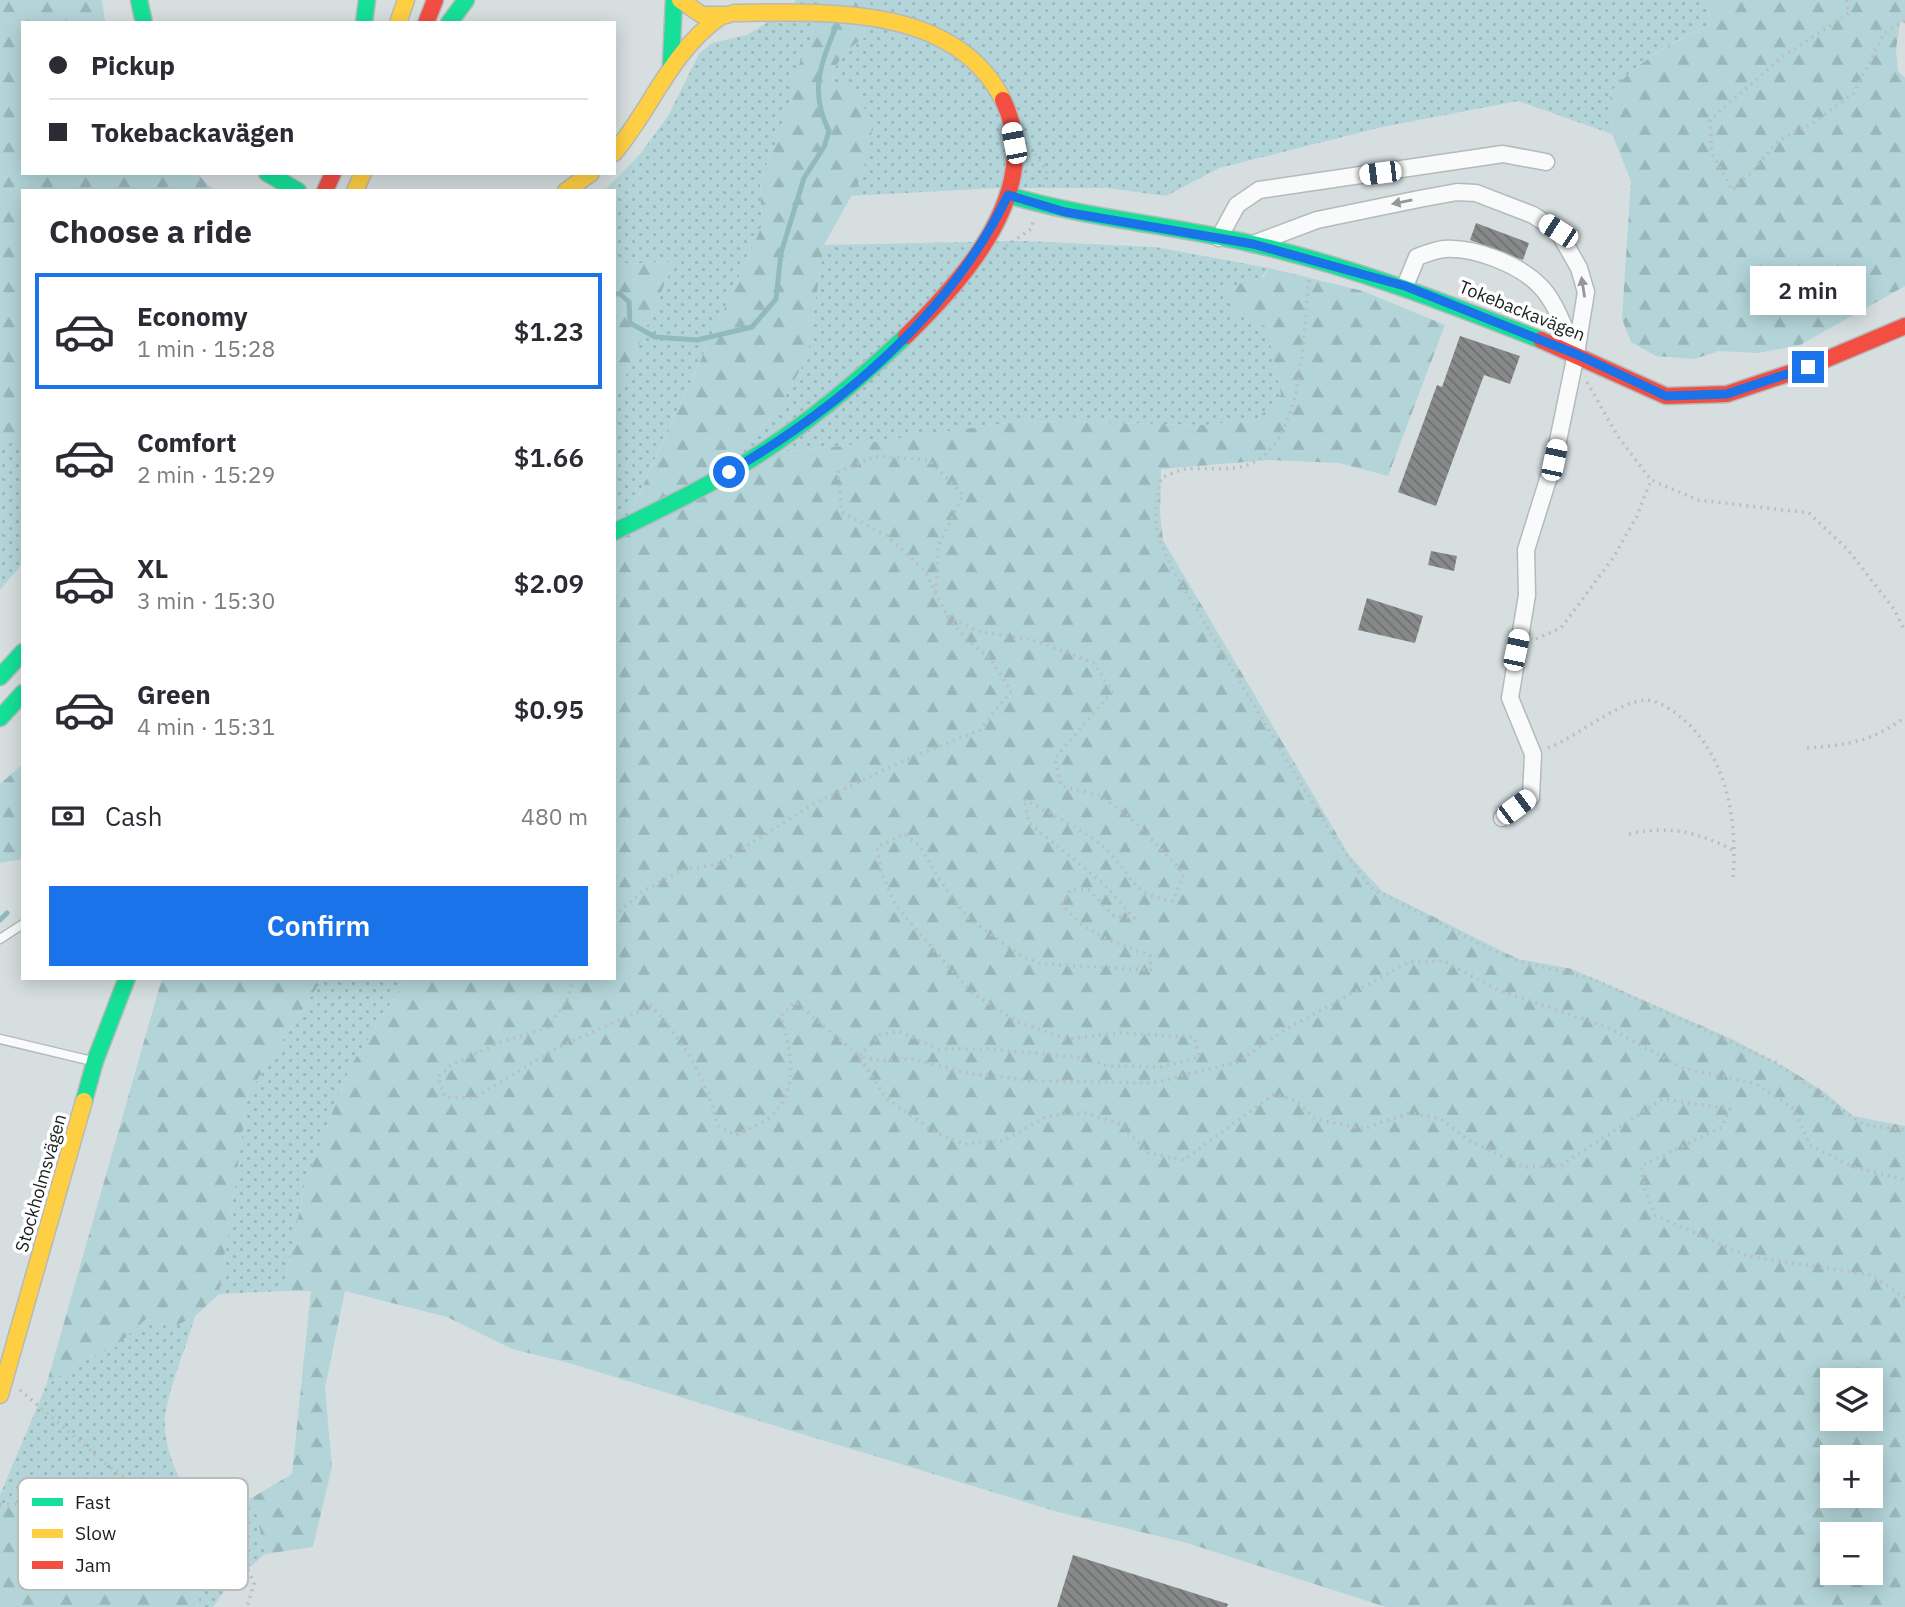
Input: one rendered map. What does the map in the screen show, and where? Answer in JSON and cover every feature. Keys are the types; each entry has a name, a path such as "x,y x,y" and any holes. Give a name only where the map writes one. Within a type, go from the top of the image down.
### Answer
{"main road":[{"path":"139,0 144,21"},
{"path":"364,21 367,0"},
{"path":"399,21 406,0"},
{"path":"427,21 435,0"},
{"path":"450,21 466,0"},
{"path":"671,64 674,0"},
{"path":"616,531 772,446 866,372 920,322 952,285 977,251 1008,195 1014,143 1009,114 998,87 970,56 951,42 935,35 870,21 804,11 727,15 693,11 680,0"},
{"path":"616,151 641,120 671,64 698,30 748,0"},
{"path":"786,0 804,11"},
{"path":"270,175 295,189"},
{"path":"569,189 588,175"},
{"name":"Tokebackavägen","path":"1008,195 1065,212 1253,244 1405,286 1576,354 1666,396 1727,394 1808,367 1905,326"},
{"path":"0,677 21,654"},
{"path":"0,718 21,694"},
{"name":"Stockholmsvägen","path":"0,1395 95,1061 126,980"}],"street":[{"path":"1219,238 1237,205 1259,190 1503,155 1546,162"},
{"path":"1253,244 1317,220 1457,192 1496,199 1533,215 1558,231 1579,268 1586,292 1554,460 1526,550 1527,595 1510,698 1533,754 1531,797 1502,818"},
{"path":"1405,286 1417,257 1443,249 1479,254 1522,272 1539,285 1550,300 1576,354"}],"lane":[{"path":"0,939 21,925"},
{"path":"0,1039 95,1061"}],"path":[{"path":"1846,0 1849,13 1782,58 1710,120 1712,153 1732,190 1751,173 1778,141 1813,123 1854,93 1884,33 1905,21"},
{"path":"1003,248 1031,229 1040,203 1046,172 1035,155 1032,143"},
{"path":"1312,260 1296,386 1287,421 1274,442 1255,461 1227,468 1183,469 1161,478 1155,514 1157,538 1173,570 1330,832 1371,888 1447,928 1522,962 1593,979 1775,1062 1864,1125 1905,1130"},
{"path":"1576,354 1591,391 1617,435 1651,480 1698,500 1809,513 1848,550 1894,609 1905,631"},
{"path":"616,914 643,891 682,870 719,864 815,803 902,761 980,730 1011,691 990,658 966,639 947,616 925,571 887,536 842,512 838,472 876,456 929,460 963,495 938,547 936,593"},
{"path":"1516,650 1561,628 1631,527 1651,480"},
{"path":"859,1056 880,1035 899,1031 938,1049 989,1049 1076,1057 1109,1066 1161,1066 1199,1057 1194,1037 1121,1033 1066,1039 1016,1021 971,992 896,906 881,872 877,847 904,834 920,846 939,879 967,917 1021,956 1042,964 1151,970 1150,955 1093,933 1075,922 1062,904 1071,890 1089,890 1114,916 1134,918 1103,883 1029,823 1024,799 1107,849 1131,881 1150,897 1173,901 1184,873 1129,816 1098,795 1060,786 1055,758 1112,692 1094,663 1033,640 977,631 947,616"},
{"path":"1533,754 1574,737 1600,719 1645,700 1666,706 1687,721 1705,744 1723,778 1735,852 1732,877"},
{"path":"1807,748 1849,745 1883,734 1905,717"},
{"path":"1629,834 1658,828 1696,834 1735,852"},
{"path":"859,1056 881,1061 913,1059 972,1074 1037,1081 1153,1083 1238,1062 1283,1031 1409,962 1444,961 1498,990 1607,1027 1684,1068 1756,1084 1794,1109 1810,1145 1851,1166 1905,1180"},
{"path":"573,980 567,1000 547,1028 501,1042 438,1077 445,1097 474,1098 557,1048 651,1006 686,1049 710,1091 718,1126 736,1135 771,1116 792,1084 790,1051 781,1016 794,1002 859,1056 886,1098 933,1132 963,1144 1003,1141 1047,1116 1086,1113 1121,1124 1148,1153 1184,1160 1274,1094 1296,1101 1315,1119 1363,1129 1409,1113 1441,1119 1468,1140 1524,1167 1560,1166 1663,1100 1730,1109 1722,1127 1641,1166 1645,1190 1656,1215 1746,1256 1871,1275 1905,1298"},
{"path":"5,1377 111,1469 125,1478"},
{"path":"0,1505 18,1504"},
{"path":"247,1607 254,1584 248,1569"}],"green space":[{"path":"0,0 102,0 105,21 21,21 21,175 199,175 212,189 21,189 21,436 0,449"},
{"path":"796,0 827,0 795,76 789,110 760,181 762,226 616,544 616,397 674,262 616,264 616,189 606,189 641,153 668,116 699,54 712,43 747,35 771,20 784,23"},
{"path":"827,0 867,0 869,36 843,55 833,75 832,84 850,87 873,121 869,150 860,180 824,245 807,357 777,411 732,457 859,444 1021,421 1206,425 1256,420 1281,395 1267,327 1234,312 1224,288 1264,277 1269,268 1363,291 1445,325 1388,476 1339,463 1269,460 1161,469 1160,513 1163,540 1349,855 1382,891 1518,959 1572,969 1732,1039 1823,1091 1853,1116 1905,1126 1905,1607 1386,1607 1187,1543 1058,1512 569,1363 512,1349 447,1317 345,1291 325,1388 332,1467 313,1547 265,1554 253,1497 292,1474 311,1291 283,1291 305,1183 350,1067 406,980 616,980 616,545 762,226 760,181 789,110 794,76"},
{"path":"867,0 1704,0 1708,3 1711,24 1657,53 1632,71 1610,93 1612,134 1518,101 1382,127 1219,168 1166,196 1107,188 996,188 850,196 860,180 832,85 834,67 851,44 866,11"},
{"path":"1704,0 1905,0 1905,21 1900,23 1896,49 1898,71 1905,78 1905,286 1800,345 1758,353 1719,351 1694,359 1656,356 1631,342 1622,319 1631,181 1612,134 1610,93 1644,62 1711,24 1708,3"},
{"path":"1024,241 1155,247 1269,268 1234,312 1267,326 1281,395 1256,420 1206,425 1021,421 859,444 731,457 777,411 807,357 824,245"},
{"path":"674,262 616,398 616,264"},
{"path":"21,436 21,565 0,590 0,449"},
{"path":"21,766 21,859 0,863 0,784"},
{"path":"161,980 322,980 248,1094 219,1294 195,1316 172,1328 147,1318 115,1347 78,1362 46,1386"},
{"path":"322,980 406,980 350,1067 305,1183 283,1291 219,1294 248,1094"},
{"path":"195,1316 166,1409 168,1448 180,1478 18,1478 18,1504 0,1505 0,1495 46,1386 78,1362 115,1347 147,1318 172,1328"},
{"path":"253,1497 265,1554 248,1569 248,1498"},
{"path":"18,1504 18,1590 202,1590 197,1607 0,1607 0,1505"},
{"path":"201,1590 225,1590 213,1607 197,1607"}],"building":[{"path":"1476,223 1529,243 1523,260 1470,240"},
{"path":"1460,336 1520,356 1510,384 1484,375 1436,506 1398,492 1437,385 1442,387"},
{"path":"1431,551 1457,556 1454,571 1428,565"},
{"path":"1367,598 1423,616 1415,643 1358,630"},
{"path":"1073,1555 1228,1604 1227,1607 1057,1607"}],"waterway":[{"path":"616,294 629,302 630,323 655,337 697,340 752,327 776,299 781,253 804,178 824,147 829,131 819,102 818,89 823,63 838,21"},
{"path":"0,920 7,913"}],"traffic: fast":[{"path":"139,0 144,21"},
{"path":"364,21 367,0"},
{"path":"450,21 466,0"},
{"path":"671,64 674,0"},
{"path":"270,175 295,189"},
{"path":"1008,195 1069,210 1222,237 1290,253 1399,287 1541,340"},
{"path":"616,531 739,467 776,443 834,400 906,336"},
{"path":"0,677 21,654"},
{"path":"0,718 21,695"},
{"path":"84,1101 95,1061 126,980"}],"traffic: slow":[{"path":"399,21 406,0"},
{"path":"680,0 702,15 727,15"},
{"path":"734,13 847,15 885,20 921,30 954,46 981,69 1003,100"},
{"path":"616,150 688,47 720,17"},
{"path":"356,189 362,175"},
{"path":"569,189 588,175"},
{"path":"0,1395 84,1101"}],"traffic: jam":[{"path":"427,21 435,0"},
{"path":"906,336 952,288 974,260 1006,199 1014,166 1014,133 1003,100"},
{"path":"326,189 332,175"},
{"path":"1541,340 1666,396 1727,394 1808,367 1905,326"}],"route":[{"path":"729,472 772,446 816,414 920,322 977,251 1008,195 1065,212 1253,244 1405,286 1576,354 1666,396 1727,394 1808,367"}]}
